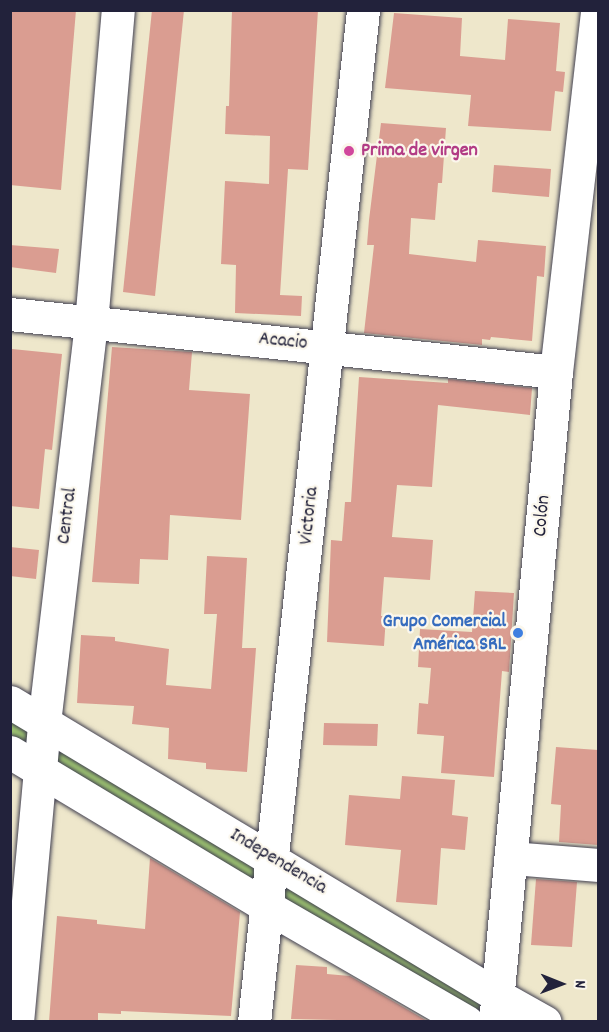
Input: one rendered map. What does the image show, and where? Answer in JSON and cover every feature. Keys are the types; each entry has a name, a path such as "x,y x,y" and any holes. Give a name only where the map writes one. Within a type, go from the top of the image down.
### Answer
{"street":[{"name":"Central","path":"17,1022 44,723 91,323 118,10"},
{"name":"Victoria","path":"254,1022 329,346 363,10"},
{"name":"Colón","path":"497,1009 556,372 597,10"},
{"name":"Acacio","path":"10,314 329,346 556,372"},
{"name":"Independencia","path":"10,702 273,858 497,1009 545,1022"},
{"path":"10,752 266,906 467,1022"},
{"path":"511,858 598,865"}],"green space":[{"path":"11,709 535,1021 479,1021 11,745"}],"building":[{"path":"10,10 76,10 61,190 10,185"},
{"path":"152,10 184,10 155,296 123,292"},
{"path":"232,10 318,10 308,170 288,169 280,295 302,296 301,316 235,313 236,265 221,264 225,181 269,184 270,136 225,134 226,106 229,106"},
{"path":"394,13 462,18 460,56 505,60 508,19 560,23 556,71 565,72 563,92 555,91 551,131 468,126 471,95 385,88"},
{"path":"381,123 446,128 442,183 438,183 435,220 411,218 409,254 476,262 478,240 546,246 544,277 537,276 532,341 491,337 490,340 482,339 482,345 364,333 374,245 367,245 369,220"},
{"path":"494,165 551,169 549,197 492,192"},
{"path":"10,245 59,249 56,273 10,267"},
{"path":"112,347 192,352 189,390 250,394 241,520 170,515 168,560 140,559 139,584 92,582"},
{"path":"12,349 62,354 52,450 45,449 39,509 10,506"},
{"path":"359,377 448,383 448,379 532,388 530,415 438,405 432,487 397,485 392,537 433,540 430,580 384,577 381,616 386,616 384,646 327,642 331,540 342,541 345,502 351,502"},
{"path":"10,547 39,550 36,579 10,576"},
{"path":"207,556 247,558 242,648 256,648 247,772 206,769 206,763 168,759 169,728 132,724 134,706 77,703 81,635 115,637 115,641 169,649 166,685 211,689 217,614 204,614"},
{"path":"475,591 514,593 509,672 502,671 494,777 441,773 444,736 417,734 419,703 428,704 431,668 418,667 420,629 472,632"},
{"path":"324,723 378,724 377,746 323,745"},
{"path":"556,747 598,750 598,845 559,842 561,805 551,804"},
{"path":"402,776 455,780 452,815 468,817 465,850 441,848 437,905 396,902 401,850 345,845 349,795 400,799"},
{"path":"150,858 240,912 231,1016 121,1011 121,1014 98,1013 98,1022 49,1022 57,916 97,920 97,924 145,929"},
{"path":"536,879 577,882 572,947 531,945"},
{"path":"296,965 327,967 327,974 350,976 429,1022 291,1019"}],"place":[{"name":"Prima de virgen","path":"349,151"},
{"name":"Grupo Comercial América SRL","path":"518,633"}]}
